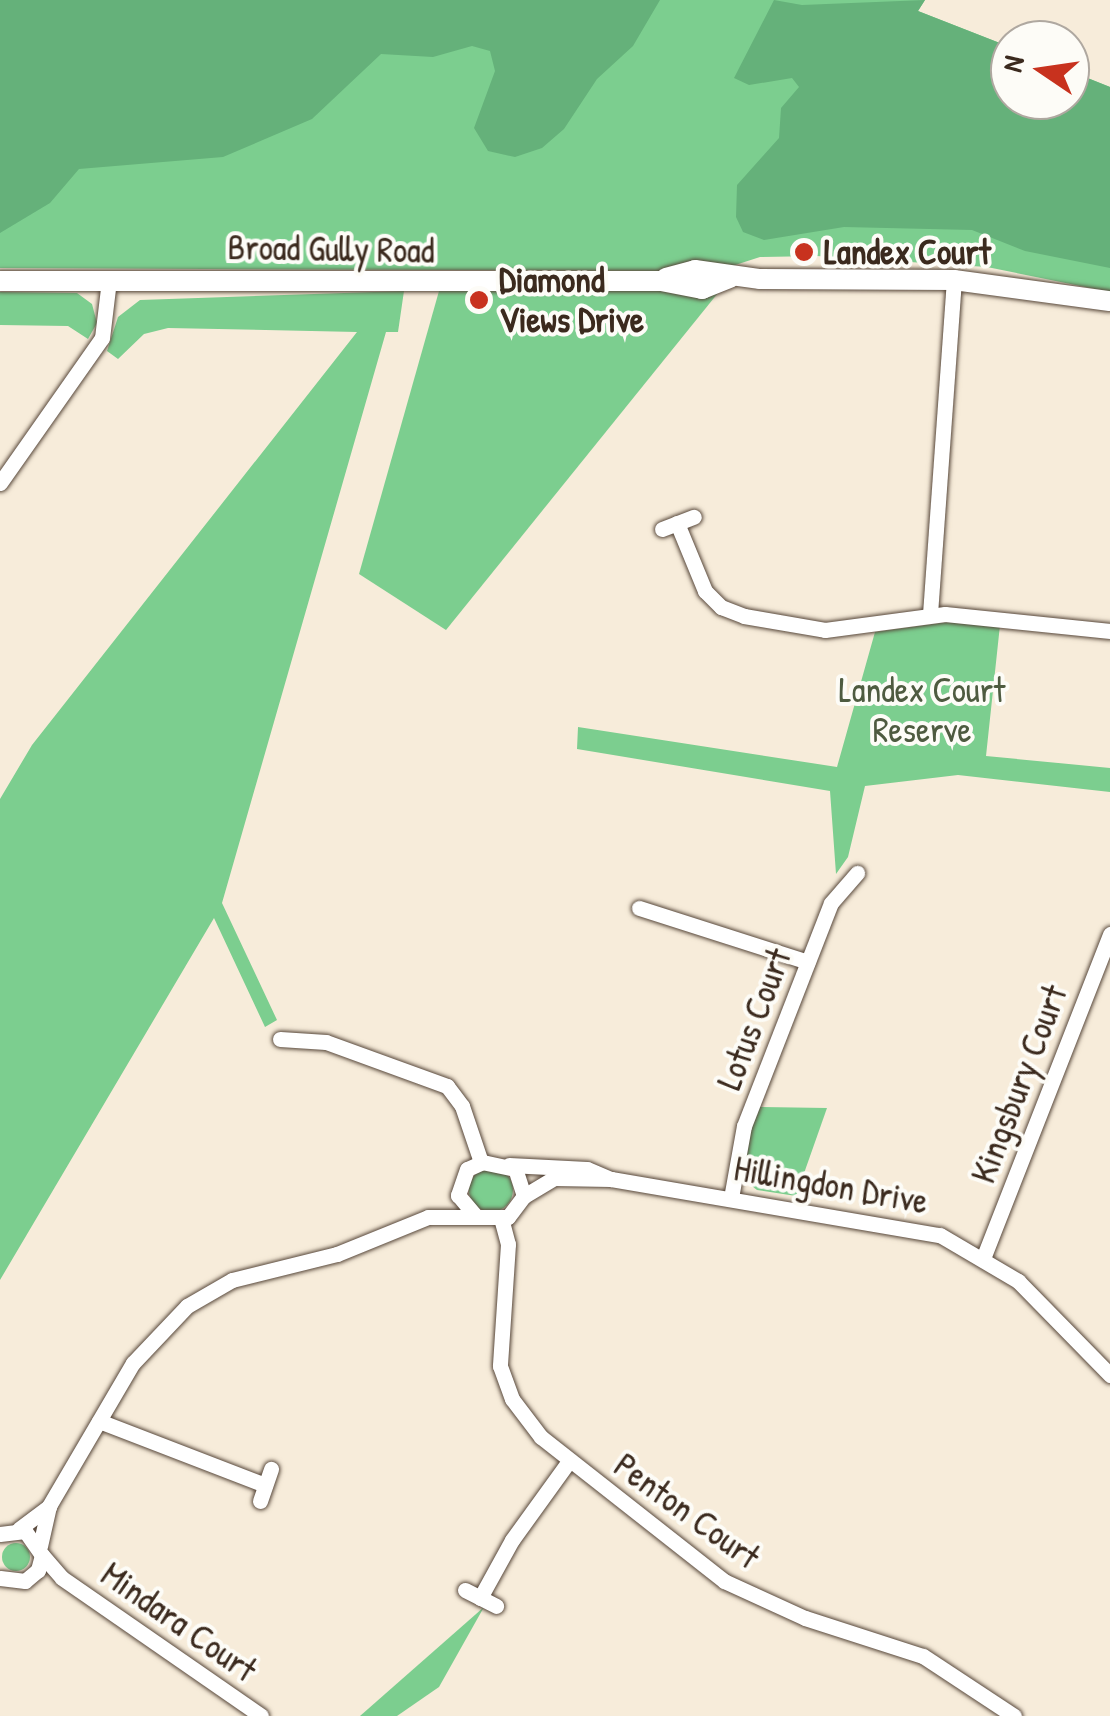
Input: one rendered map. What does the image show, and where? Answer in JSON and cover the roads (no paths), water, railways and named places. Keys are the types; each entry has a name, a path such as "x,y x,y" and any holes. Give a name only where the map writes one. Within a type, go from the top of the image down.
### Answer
{"street":[{"name":"Broad Gully Road","path":"0,281 661,281 696,270 731,277 954,280 1110,301"},
{"path":"0,483 102,338 109,280"},
{"path":"930,614 954,280"},
{"path":"694,516 670,526 705,591 732,613 836,630 930,614 1110,631"},
{"name":"Lotus Court","path":"731,1198 744,1126 838,892 857,873"},
{"path":"639,908 808,962"},
{"name":"Kingsbury Court","path":"984,1256 1110,934"},
{"path":"280,1039 326,1042 447,1086 462,1106 480,1162"},
{"path":"0,1593 8,1581 33,1576 49,1506 149,1341 210,1291 337,1254 428,1217 501,1218 516,1212 524,1196 520,1176 508,1165 480,1162"},
{"path":"428,1217 480,1162"},
{"name":"Hillingdon Drive","path":"508,1165 561,1165 612,1179 915,1228 984,1256 1110,1374"},
{"name":"Hillingdon Drive","path":"524,1196 554,1178 612,1179"},
{"path":"458,1185 462,1203 475,1215"},
{"name":"Penton Court","path":"501,1218 508,1244 498,1329 504,1382 529,1424 569,1461 724,1582 805,1618 924,1656 1014,1716"},
{"path":"98,1421 263,1493 272,1468"},
{"path":"480,1598 512,1540 569,1461"},
{"path":"6,1532 49,1506"},
{"name":"Mindara Court","path":"6,1532 41,1550 62,1578 261,1716"},
{"name":"Mindara Court","path":"33,1576 62,1578"},
{"path":"465,1590 496,1606"}],"place":[{"name":"Landex Court","path":"804,252"},
{"name":"Diamond Views Drive","path":"479,300"}],"park label":[{"name":"Landex Court Reserve","path":"922,710"}]}
